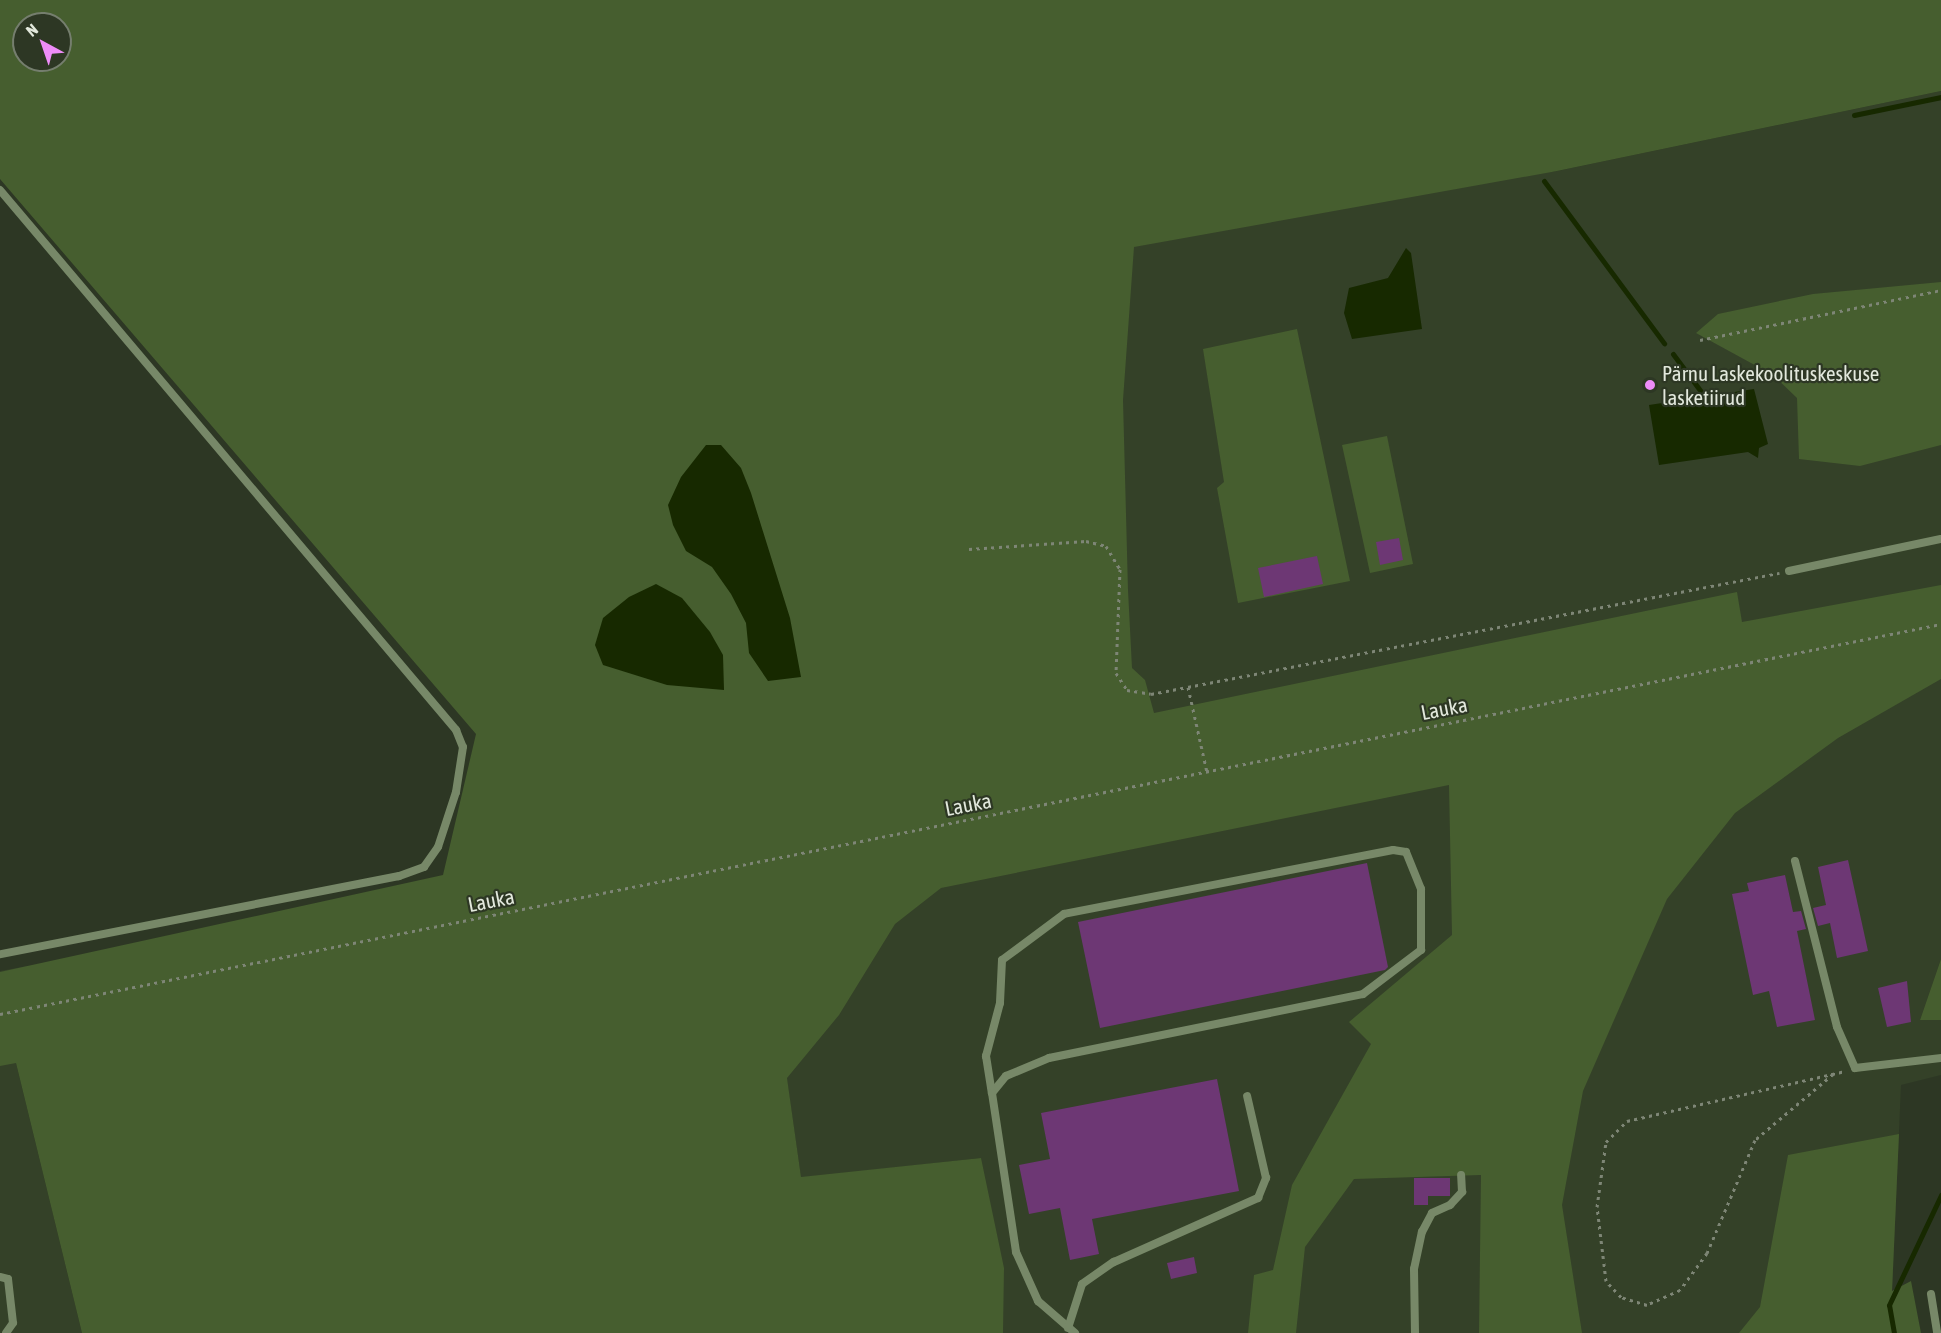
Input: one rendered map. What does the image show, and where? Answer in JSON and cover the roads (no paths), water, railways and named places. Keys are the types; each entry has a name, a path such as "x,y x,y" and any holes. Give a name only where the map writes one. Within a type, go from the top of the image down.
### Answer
{"lane":[{"path":"0,190 456,730 463,747 456,792 442,836 424,867 399,876 0,954"},
{"path":"1789,571 1941,539"},
{"path":"992,1093 1006,1076 1049,1058 1364,994 1421,950 1421,889 1406,852 1394,850 1064,914 1002,960 1000,1003 986,1056 1016,1252 1038,1301 1075,1333"},
{"path":"1795,861 1837,1027 1855,1068 1941,1058"},
{"path":"1068,1328 1082,1284 1114,1262 1258,1198 1266,1178 1247,1096"},
{"path":"1415,1333 1414,1269 1422,1232 1432,1213 1450,1204 1462,1192 1461,1175"},
{"path":"0,1277 8,1279 14,1333"},
{"path":"1931,1294 1937,1333"},
{"path":"6,1333 13,1323"}],"waterway":[{"path":"1854,115 1941,97"},
{"path":"1544,181 1664,343"},
{"path":"1673,354 1705,397"},
{"path":"1894,1333 1889,1305 1941,1195"}],"place":[{"name":"Pärnu Laskekoolituskeskuse lasketiirud","path":"1650,385"}]}
